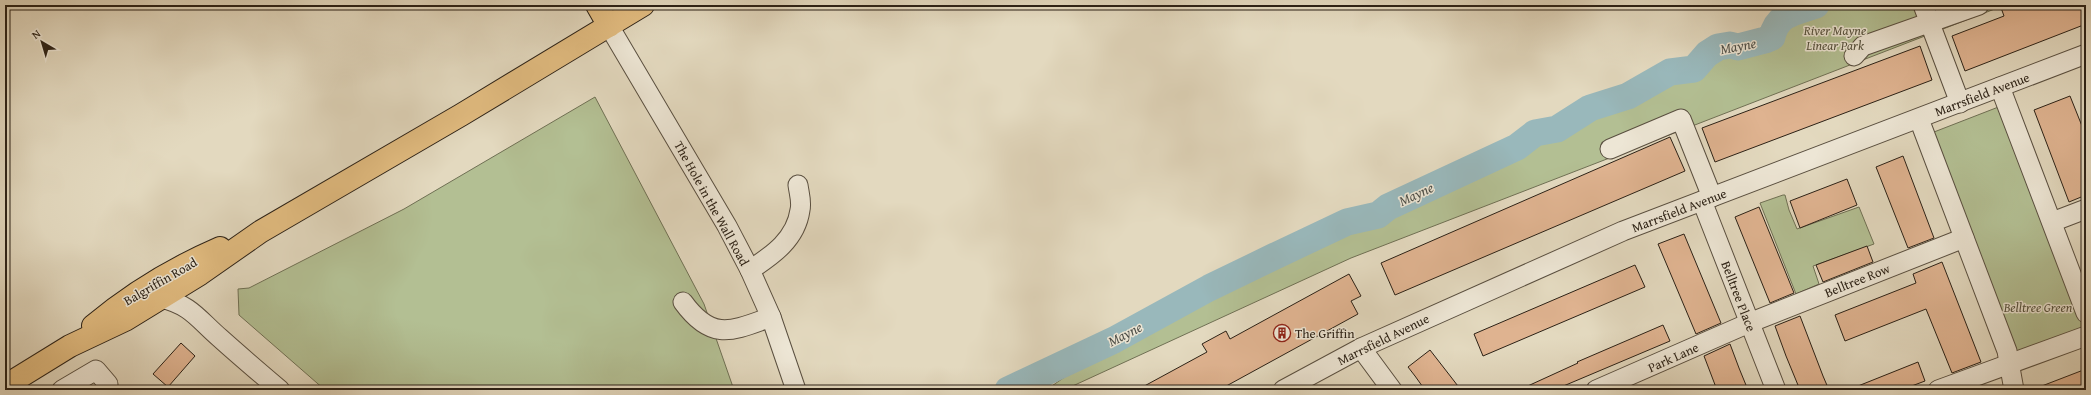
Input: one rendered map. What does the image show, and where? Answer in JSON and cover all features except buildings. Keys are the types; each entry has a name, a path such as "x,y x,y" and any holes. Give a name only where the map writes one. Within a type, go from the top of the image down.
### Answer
{"main road":[{"path":"597,5 609,26"},
{"path":"260,232 461,115 642,5"},
{"name":"Balgriffin Road","path":"5,386 70,346 125,320 200,274 260,232"},
{"name":"Balgriffin Road","path":"70,346 117,306 175,270 192,260 260,232"}],"street":[{"path":"1923,5 1960,103"},
{"path":"1854,56 1863,46 1979,5"},
{"name":"The Hole in the Wall Road","path":"609,26 727,226 750,270 771,317 796,390"},
{"name":"Marrsfield Avenue","path":"1284,390 1361,348 1623,231 1920,119 2086,54"},
{"path":"2000,87 2086,313"},
{"name":"Belltree Place","path":"1610,148 1681,119 1749,323 1776,390"},
{"path":"1920,119 2007,351 2014,390"},
{"path":"750,270 772,256 792,234 801,209 798,185"},
{"path":"2052,222 2086,209"},
{"name":"Belltree Row","path":"1749,323 1964,238"},
{"path":"161,298 184,306 206,323 218,337 280,390"},
{"path":"683,302 693,316 714,329 734,330 771,317"},
{"name":"Park Lane","path":"1596,390 1749,323"},
{"path":"1938,390 2086,336"},
{"path":"1361,348 1392,390"},
{"path":"62,390 96,370 108,384"}],"green space":[{"name":"River Mayne Linear Park","path":"1832,5 2005,5 1351,258 1064,390 1046,390 1072,372 1322,236"},
{"path":"595,97 704,304 734,390 325,390 239,315 238,289 249,288 404,209"},
{"name":"Belltree Green","path":"2001,106 2085,325 2080,333 2017,356 1934,132"},
{"path":"1785,195 1789,210 1797,229 1859,207 1874,244 1813,266 1819,284 1796,294 1760,203"}],"waterway":[{"name":"Mayne","path":"1008,390 1114,340 1209,288 1275,256 1347,222 1378,215 1388,207 1517,147 1535,133 1557,129 1590,108 1628,96 1670,72 1694,69 1707,54 1718,47 1730,45 1738,47 1772,37 1778,23 1783,18 1816,5"}],"place":[{"name":"The Griffin","path":"1282,333"}]}
